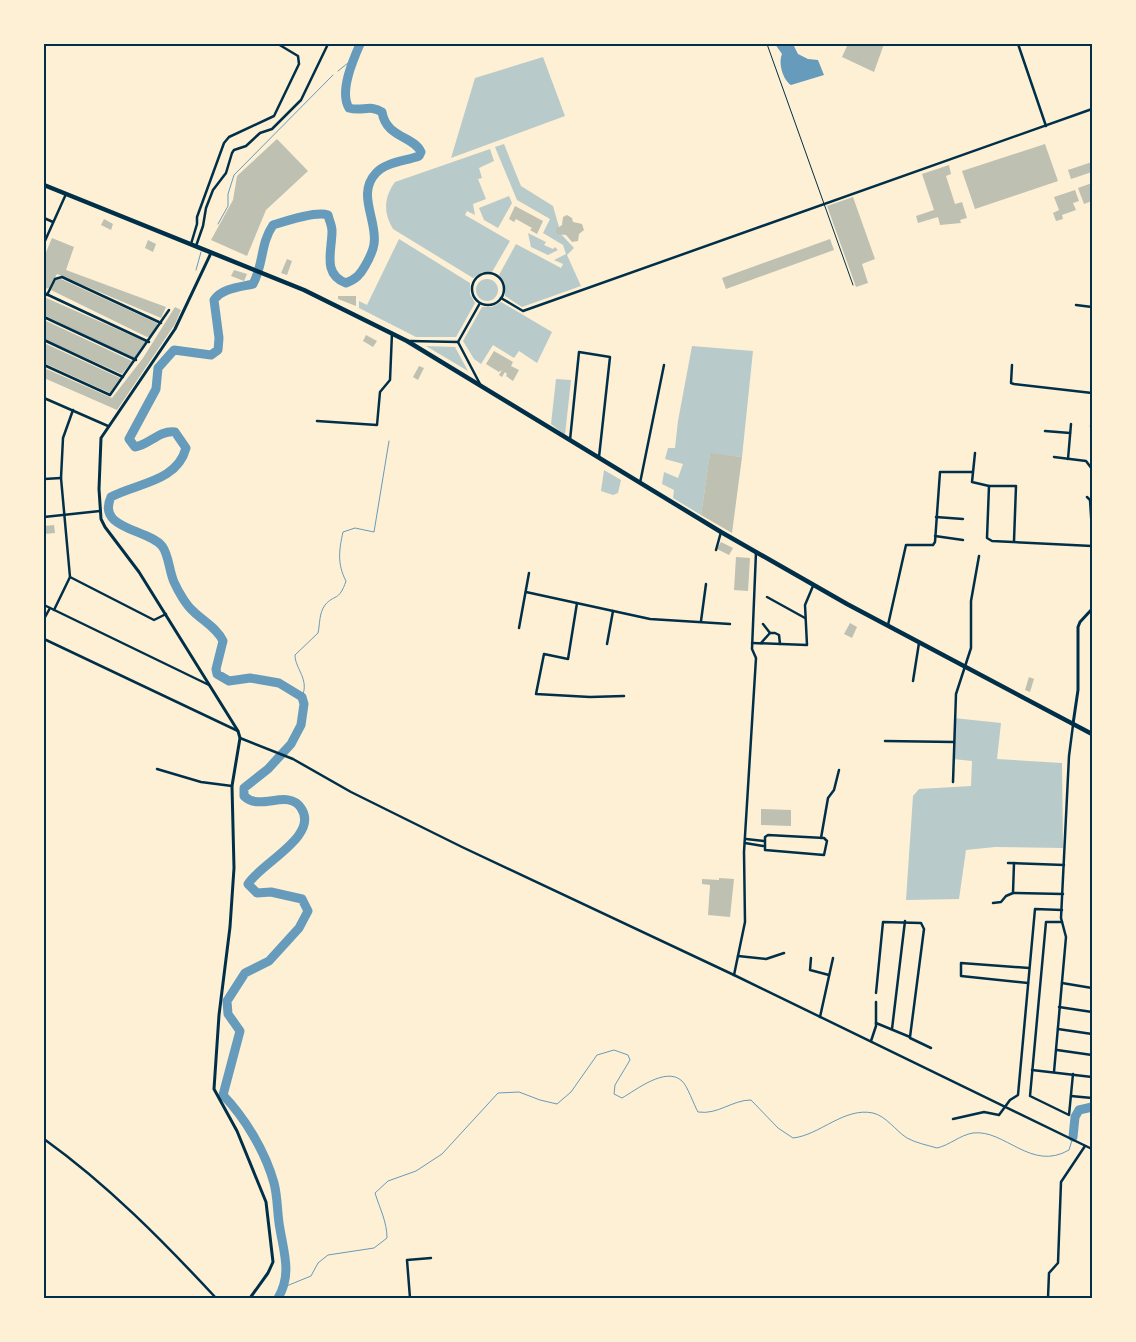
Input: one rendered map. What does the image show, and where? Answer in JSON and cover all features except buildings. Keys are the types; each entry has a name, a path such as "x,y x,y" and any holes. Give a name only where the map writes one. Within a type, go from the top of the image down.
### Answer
{"main road":[{"path":"44,185 264,273 322,298 392,333 480,384 721,532 814,585 1092,734"}],"street":[{"path":"191,244 197,224 197,217 224,143 235,133 274,116 299,64 298,56 278,44"},
{"path":"196,246 203,226 206,208 214,190 226,173 232,153 234,150 246,146 260,133 272,129 295,107 301,100 328,44"},
{"path":"1018,44 1046,126"},
{"path":"501,298 523,311 1092,109"},
{"path":"44,243 66,194"},
{"path":"44,218 53,222"},
{"path":"211,252 174,329 101,438 99,456 100,511 104,527 139,572 240,738 232,786 232,888 214,1089 237,1131 266,1202 273,1262 268,1273 250,1298"},
{"path":"484,274 493,275 501,280 504,289 501,298 492,305 480,303 473,296 472,288 476,279 484,274"},
{"path":"149,342 46,294 58,278 62,278 162,323"},
{"path":"458,342 480,303"},
{"path":"1076,305 1092,307"},
{"path":"44,365 110,395 149,342 169,310"},
{"path":"44,318 136,360"},
{"path":"317,421 377,425 380,392 390,380 392,333"},
{"path":"44,340 123,377"},
{"path":"407,341 458,342"},
{"path":"458,342 480,384"},
{"path":"570,440 579,352 610,357 599,458"},
{"path":"640,484 664,364"},
{"path":"1012,365 1011,383 1092,393"},
{"path":"44,398 108,426"},
{"path":"54,610 70,577 61,478 63,438 73,410"},
{"path":"1068,459 1071,424"},
{"path":"1044,430 1070,432"},
{"path":"975,453 972,482 989,486 1016,486 1014,541"},
{"path":"1054,457 1086,461 1092,470"},
{"path":"888,625 906,545 933,545 940,472 972,472"},
{"path":"44,479 61,478"},
{"path":"989,486 987,538 992,541 1092,546"},
{"path":"1088,497 1090,500 1092,531"},
{"path":"44,517 100,511"},
{"path":"936,517 962,519"},
{"path":"716,550 721,532"},
{"path":"935,536 963,540"},
{"path":"734,974 745,922 745,841 756,658 752,649 752,643 756,552"},
{"path":"953,782 956,694 971,648 971,601 979,556"},
{"path":"520,628 529,573"},
{"path":"70,577 154,620 166,614"},
{"path":"700,621 706,584"},
{"path":"752,643 807,645 805,601 814,585"},
{"path":"526,592 650,619 730,624"},
{"path":"767,596 806,618"},
{"path":"577,603 568,659 544,654 536,694 590,697 624,696"},
{"path":"44,605 210,686"},
{"path":"44,620 50,608"},
{"path":"1054,1072 1066,937 1062,922 1062,894 1069,756 1078,690 1078,627 1092,609"},
{"path":"607,644 613,611"},
{"path":"764,624 770,633 778,635 780,644"},
{"path":"761,644 770,633"},
{"path":"44,639 238,732"},
{"path":"913,681 920,642"},
{"path":"240,738 275,750 351,792 453,842 734,974 1092,1149"},
{"path":"885,741 954,742"},
{"path":"157,769 201,782 232,786"},
{"path":"821,838 828,798 834,790 839,770"},
{"path":"745,841 764,846 766,850 824,855 827,841 821,838 768,835 764,846"},
{"path":"745,841 764,842"},
{"path":"1008,863 1064,865"},
{"path":"1013,893 1014,863"},
{"path":"993,903 1001,902 1006,896 1013,893 1062,894"},
{"path":"953,1119 984,1112 999,1116 1004,1106 1018,1094 1035,909 1062,910"},
{"path":"876,993 883,922 921,923 924,929 910,1037"},
{"path":"892,1028 904,922"},
{"path":"1062,922 1046,922 1030,1096 1069,1115 1073,1074"},
{"path":"738,956 766,959 784,953"},
{"path":"811,958 810,970 830,975"},
{"path":"820,1017 833,958"},
{"path":"1028,983 961,976 961,962 1029,968"},
{"path":"1062,983 1092,988"},
{"path":"870,1041 876,1023 876,1002"},
{"path":"1060,1007 1092,1012"},
{"path":"876,1023 892,1028 931,1048"},
{"path":"1058,1029 1092,1034"},
{"path":"1056,1050 1092,1055"},
{"path":"1032,1070 1092,1077"},
{"path":"1070,1096 1092,1098"},
{"path":"44,1139 105,1188 167,1246 216,1298"},
{"path":"1048,1298 1049,1273 1058,1263 1061,1182 1084,1145"},
{"path":"410,1298 407,1260 431,1258"}],"lane":[{"path":"767,44 853,284"}],"shaded area":[{"path":"543,57 565,116 451,158 475,78"},
{"path":"504,144 521,186 553,206 561,234 574,248 567,255 581,286 522,307 505,296 505,285 499,275 516,244 561,268 563,264 554,260 566,254 563,245 543,233 550,219 517,200 495,147"},
{"path":"490,149 494,161 479,168 482,178 478,179 486,199 473,204 475,215 467,211 465,215 510,241 492,272 482,272 473,278 393,229 386,211 386,205 389,193 395,182"},
{"path":"509,196 512,203 498,228 484,220 479,208"},
{"path":"528,233 546,242 544,245 553,249 555,247 558,250 548,255 531,247"},
{"path":"399,239 470,283 470,294 475,303 456,337 416,337 359,308 359,301 367,305"},
{"path":"487,279 495,282 498,290 495,298 487,301 479,298 476,290 479,282"},
{"path":"501,302 552,332 537,363 519,351 514,358 493,345 481,364 474,359 463,341 482,307 492,307"},
{"path":"426,346 455,347 468,371"},
{"path":"692,346 753,351 742,457 710,454 701,515 673,498 674,490 662,484 664,472 678,478 683,464 665,459 668,448 675,448"},
{"path":"556,379 571,380 565,435 551,424"},
{"path":"604,470 621,480 618,493 613,495 601,491"},
{"path":"954,718 1001,723 997,759 1062,763 1063,848 995,847 966,850 959,899 906,900 913,796 919,789 971,786 972,761 953,759"}],"water":[{"path":"775,44 793,44 798,54 808,59 818,60 824,75 791,85 788,83 781,66 782,54"}],"waterway":[{"path":"278,1298 285,1281 286,1264 274,1183 260,1147 239,1114 223,1095 240,1031 228,1014 227,1001 245,973 269,961 299,928 308,911 302,899 271,892 257,893 248,884 286,849 303,829 305,818 301,808 295,802 289,800 258,802 244,796 244,788 268,769 291,744 301,725 304,704 302,697 279,683 250,678 229,681 217,674 216,669 223,641 214,628 197,615 182,598 174,582 162,546 155,540 117,522 111,516 108,508 111,497 165,475 181,459 186,448 175,432 164,433 145,444 135,447 129,439 156,389 158,368 174,350 211,355 218,350 219,338 214,300 226,290 253,284 259,269 266,239 273,225 309,215 328,215 332,229 330,261 334,274 346,283 357,276 368,261 372,253 374,235 368,199 370,181 385,166 419,156 421,152 413,143 389,127 382,112 370,108 349,108 346,101 346,85 360,44"},
{"path":"338,71 353,59"},
{"path":"218,224 228,206 228,194 234,175 333,75"},
{"path":"196,270 201,252"},
{"path":"302,697 304,685 295,655 318,633 323,608 328,602 339,595 346,581 341,569 340,557 343,532 355,528 374,532 389,441"},
{"path":"284,1287 311,1276 318,1263 328,1255 374,1248 387,1238 385,1221 375,1193 388,1181 416,1171 442,1154 498,1093 519,1092 557,1104 571,1092 597,1055 614,1050 628,1055 630,1060 615,1085 614,1094 622,1098 651,1081 668,1076 675,1077 684,1083 698,1112 719,1110 738,1102 751,1100 778,1128 793,1138 813,1132 842,1117 862,1112 878,1115 887,1120 907,1138 937,1148 968,1134 985,1133 1030,1153 1042,1156 1055,1155 1069,1150 1073,1137"},
{"path":"1073,1137 1075,1117 1079,1110 1092,1107"}]}
